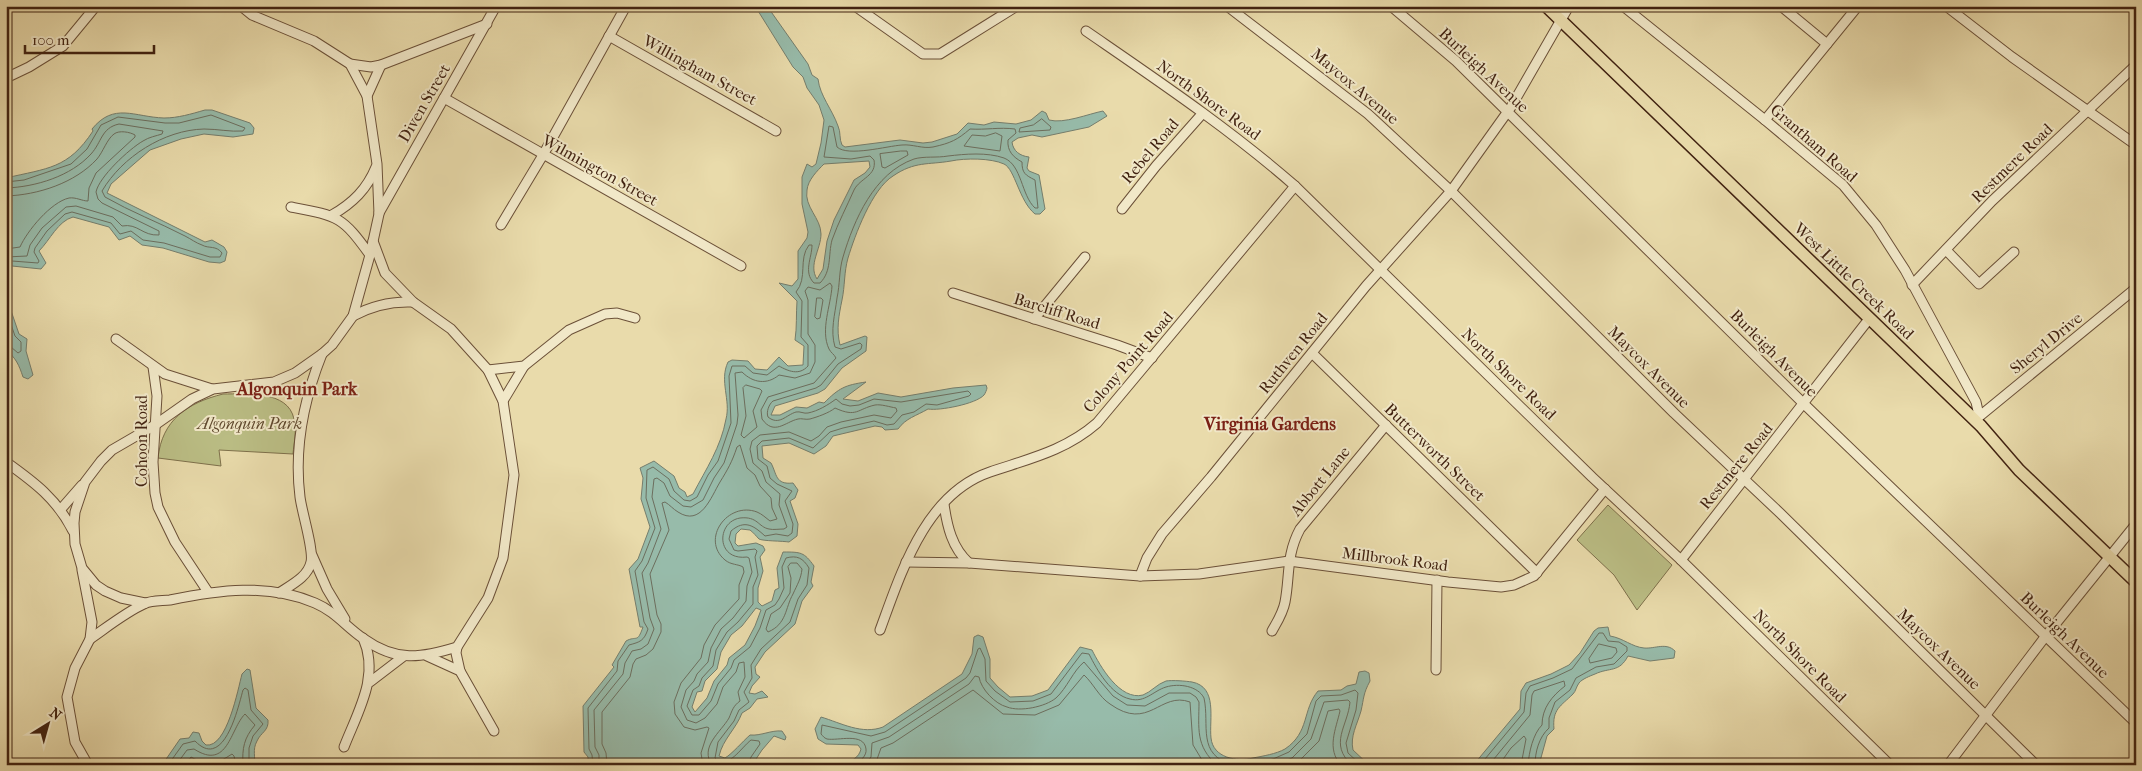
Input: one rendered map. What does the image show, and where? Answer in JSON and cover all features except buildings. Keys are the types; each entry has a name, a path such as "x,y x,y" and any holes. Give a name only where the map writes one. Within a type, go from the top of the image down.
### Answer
{"main road":[{"name":"West Little Creek Road","path":"1546,6 1975,420 2019,470 2136,582"}],"street":[{"path":"6,78 29,67 63,46 96,6"},
{"path":"241,6 252,15 314,41 350,64 371,66 381,66 486,24"},
{"name":"Diven Street","path":"378,214 496,6"},
{"path":"501,225 543,155 626,6"},
{"path":"855,6 923,54 940,54 1017,6"},
{"name":"Maycox Avenue","path":"1227,6 1302,61 1368,114 1451,191 1674,413 1780,513 2036,765"},
{"name":"Burleigh Avenue","path":"1391,6 1456,61 1804,404 2136,723"},
{"name":"Ruthven Road","path":"1140,576 1147,558 1162,534 1212,477 1312,353 1451,191 1508,112 1568,6"},
{"name":"Grantham Road","path":"1623,6 1766,120 1843,185 1876,225 1904,270 1976,402 1978,411 1975,420"},
{"path":"1781,6 1827,44"},
{"path":"1766,120 1858,6"},
{"path":"1946,6 2136,145"},
{"name":"North Shore Road","path":"1086,31 1264,158 1295,186 1890,765"},
{"name":"Willingham Street","path":"609,36 776,131"},
{"path":"61,509 112,450 155,425 192,399 212,389 274,382 295,373 332,345 354,316 370,255 378,214 377,164 367,96 350,64"},
{"name":"Restmere Road","path":"1912,285 1992,201 2136,65"},
{"path":"367,96 381,66"},
{"name":"Wilmington Street","path":"444,98 741,266"},
{"name":"Rebel Road","path":"1122,209 1156,166 1202,114"},
{"path":"332,215 355,200 364,190 377,164"},
{"name":"Colony Point Road","path":"880,630 906,562 924,528 944,504 964,484 978,477 1044,454 1075,440 1097,423 1295,186"},
{"path":"291,207 332,215 349,228 370,255"},
{"path":"373,241 385,273 413,302 451,328 488,370 503,401 514,475 503,558 488,598 457,647 456,653 460,671 494,731"},
{"path":"1946,250 1979,284 2014,252"},
{"path":"1034,319 1085,256"},
{"name":"Sheryl Drive","path":"1975,420 2136,288"},
{"name":"Barcliff Road","path":"953,293 1152,358"},
{"path":"354,316 389,302 413,302"},
{"path":"503,401 524,366 569,330 605,314 617,313 635,318"},
{"name":"Restmere Road","path":"1681,560 1870,319"},
{"path":"116,339 165,374 212,389"},
{"name":"Butterworth Street","path":"1312,353 1537,573"},
{"path":"279,593 303,577 311,562 311,552 300,495 299,452 308,395 322,354"},
{"path":"488,370 524,366"},
{"name":"Cohoon Road","path":"153,367 157,396 153,462 158,507 175,542 208,592"},
{"name":"Abbott Lane","path":"1272,631 1285,602 1289,561 1294,540 1300,529 1386,425"},
{"path":"6,462 36,483 61,509 74,534 92,622 90,639 75,668 67,697 75,742 88,765"},
{"path":"74,534 75,512 86,482"},
{"name":"Millbrook Road","path":"1140,576 1199,574 1289,561 1437,580 1501,586 1525,581 1537,573 1605,489"},
{"path":"944,504 950,532 959,552 969,564"},
{"path":"1948,765 2045,637 2136,524"},
{"path":"311,552 327,588 350,626"},
{"path":"906,562 969,564 1140,576"},
{"path":"82,568 88,577 105,591 121,598 145,603 238,589 279,593 314,602 350,626 363,638 387,652 404,656 427,656 457,647"},
{"path":"1436,670 1437,580"},
{"path":"90,639 145,603"},
{"path":"344,746 370,682 368,651 363,638"},
{"path":"370,682 404,656"},
{"path":"427,656 460,671"}],"green space":[{"name":"Algonquin Park","path":"223,394 254,394 275,398 284,403 290,410 295,423 293,454 219,450 221,466 158,458 160,445 165,433 178,415 198,402"},
{"path":"1608,505 1672,565 1637,610 1614,575 1577,540"}],"water":[{"path":"755,6 767,6 808,64 812,75 818,79 821,91 839,128 842,145 845,147 900,140 923,143 932,142 957,134 968,123 984,125 994,122 1016,124 1031,120 1042,111 1046,113 1049,120 1055,121 1069,120 1103,111 1107,116 1089,127 1042,137 1032,135 1018,138 1012,142 1017,152 1029,157 1027,168 1029,171 1039,175 1045,209 1040,214 1035,214 1025,201 1008,167 999,162 970,159 922,164 901,171 885,182 865,213 848,258 838,328 840,345 865,336 867,337 866,351 842,368 825,389 818,393 775,406 771,415 780,415 796,407 807,408 819,402 824,403 843,388 866,382 843,399 858,401 878,393 901,397 953,388 986,385 987,388 984,395 980,398 966,404 948,408 928,409 908,420 898,429 885,430 882,427 875,426 833,436 826,446 814,454 789,443 762,446 763,458 771,463 778,478 783,482 793,483 798,490 795,498 790,501 798,524 797,536 789,542 764,540 759,539 750,530 741,529 736,534 735,543 738,546 756,543 763,546 765,550 760,557 763,571 758,588 758,602 762,606 772,601 775,590 779,588 777,568 783,552 805,555 811,561 814,566 811,582 813,586 802,601 795,624 765,652 755,667 756,674 760,677 749,693 755,694 762,691 768,697 757,699 750,708 742,713 723,744 719,756 725,758 728,756 750,735 782,731 786,737 785,740 774,736 752,765 588,765 588,757 584,752 583,706 614,667 612,665 626,641 638,637 643,627 640,627 629,569 638,559 650,527 641,499 643,478 640,468 654,461 674,476 679,488 685,492 687,497 693,494 712,458 724,429 727,412 725,376 728,362 732,360 748,361 755,369 767,370 779,357 788,366 803,365 804,346 795,340 797,301 779,283 792,286 798,279 798,251 807,238 808,232 802,204 802,177 807,164 812,167 816,164 824,120 819,105 807,88 803,77 793,67","holes":["869,161 870,167 865,173 854,180 834,220 827,241 823,269 817,279 814,263 821,234 808,202 807,190 809,183 824,164","756,608 761,610 745,645 729,658 727,665 714,681 707,698 695,712 692,707 697,692 702,691 705,681 717,669 721,652 731,635 742,626"]},
{"path":"205,110 212,110 250,123 254,128 253,134 233,137 204,134 181,139 150,150 111,184 107,193 205,242 212,240 224,247 227,252 225,261 220,263 209,262 163,248 142,245 130,236 119,240 109,227 73,217 63,222 39,251 46,263 41,269 12,266 6,269 6,178 45,169 66,160 84,144 93,131 92,129 108,116 125,113 169,118 185,116"},
{"path":"6,296 19,334 27,339 26,351 33,375 28,379 23,377 17,362 6,350"},
{"path":"1608,627 1610,636 1635,646 1648,648 1664,646 1672,648 1675,651 1674,658 1650,661 1628,656 1618,667 1600,672 1580,682 1574,693 1556,712 1554,729 1547,736 1539,765 1470,765 1475,763 1520,709 1521,691 1526,683 1569,665 1580,653 1594,631 1598,628"},
{"path":"978,635 983,637 990,659 990,678 1010,697 1032,696 1048,690 1080,647 1092,650 1112,681 1126,693 1143,695 1166,681 1192,682 1200,685 1206,690 1209,697 1213,745 1221,754 1233,759 1247,759 1269,755 1285,749 1293,742 1302,728 1313,698 1318,691 1341,690 1356,684 1359,672 1365,671 1369,673 1370,681 1354,730 1352,745 1353,750 1369,765 843,765 858,755 861,749 858,745 826,744 818,739 815,729 821,717 859,729 867,730 883,727 962,674 972,654 974,637"},
{"path":"247,669 250,670 256,708 268,720 266,729 259,738 254,750 254,765 162,765 180,739 189,738 193,732 199,733 206,745 213,743 220,737 226,728 242,674"}],"district":[{"name":"Algonquin Park","path":"297,389"},
{"name":"Virginia Gardens","path":"1270,424"}]}
